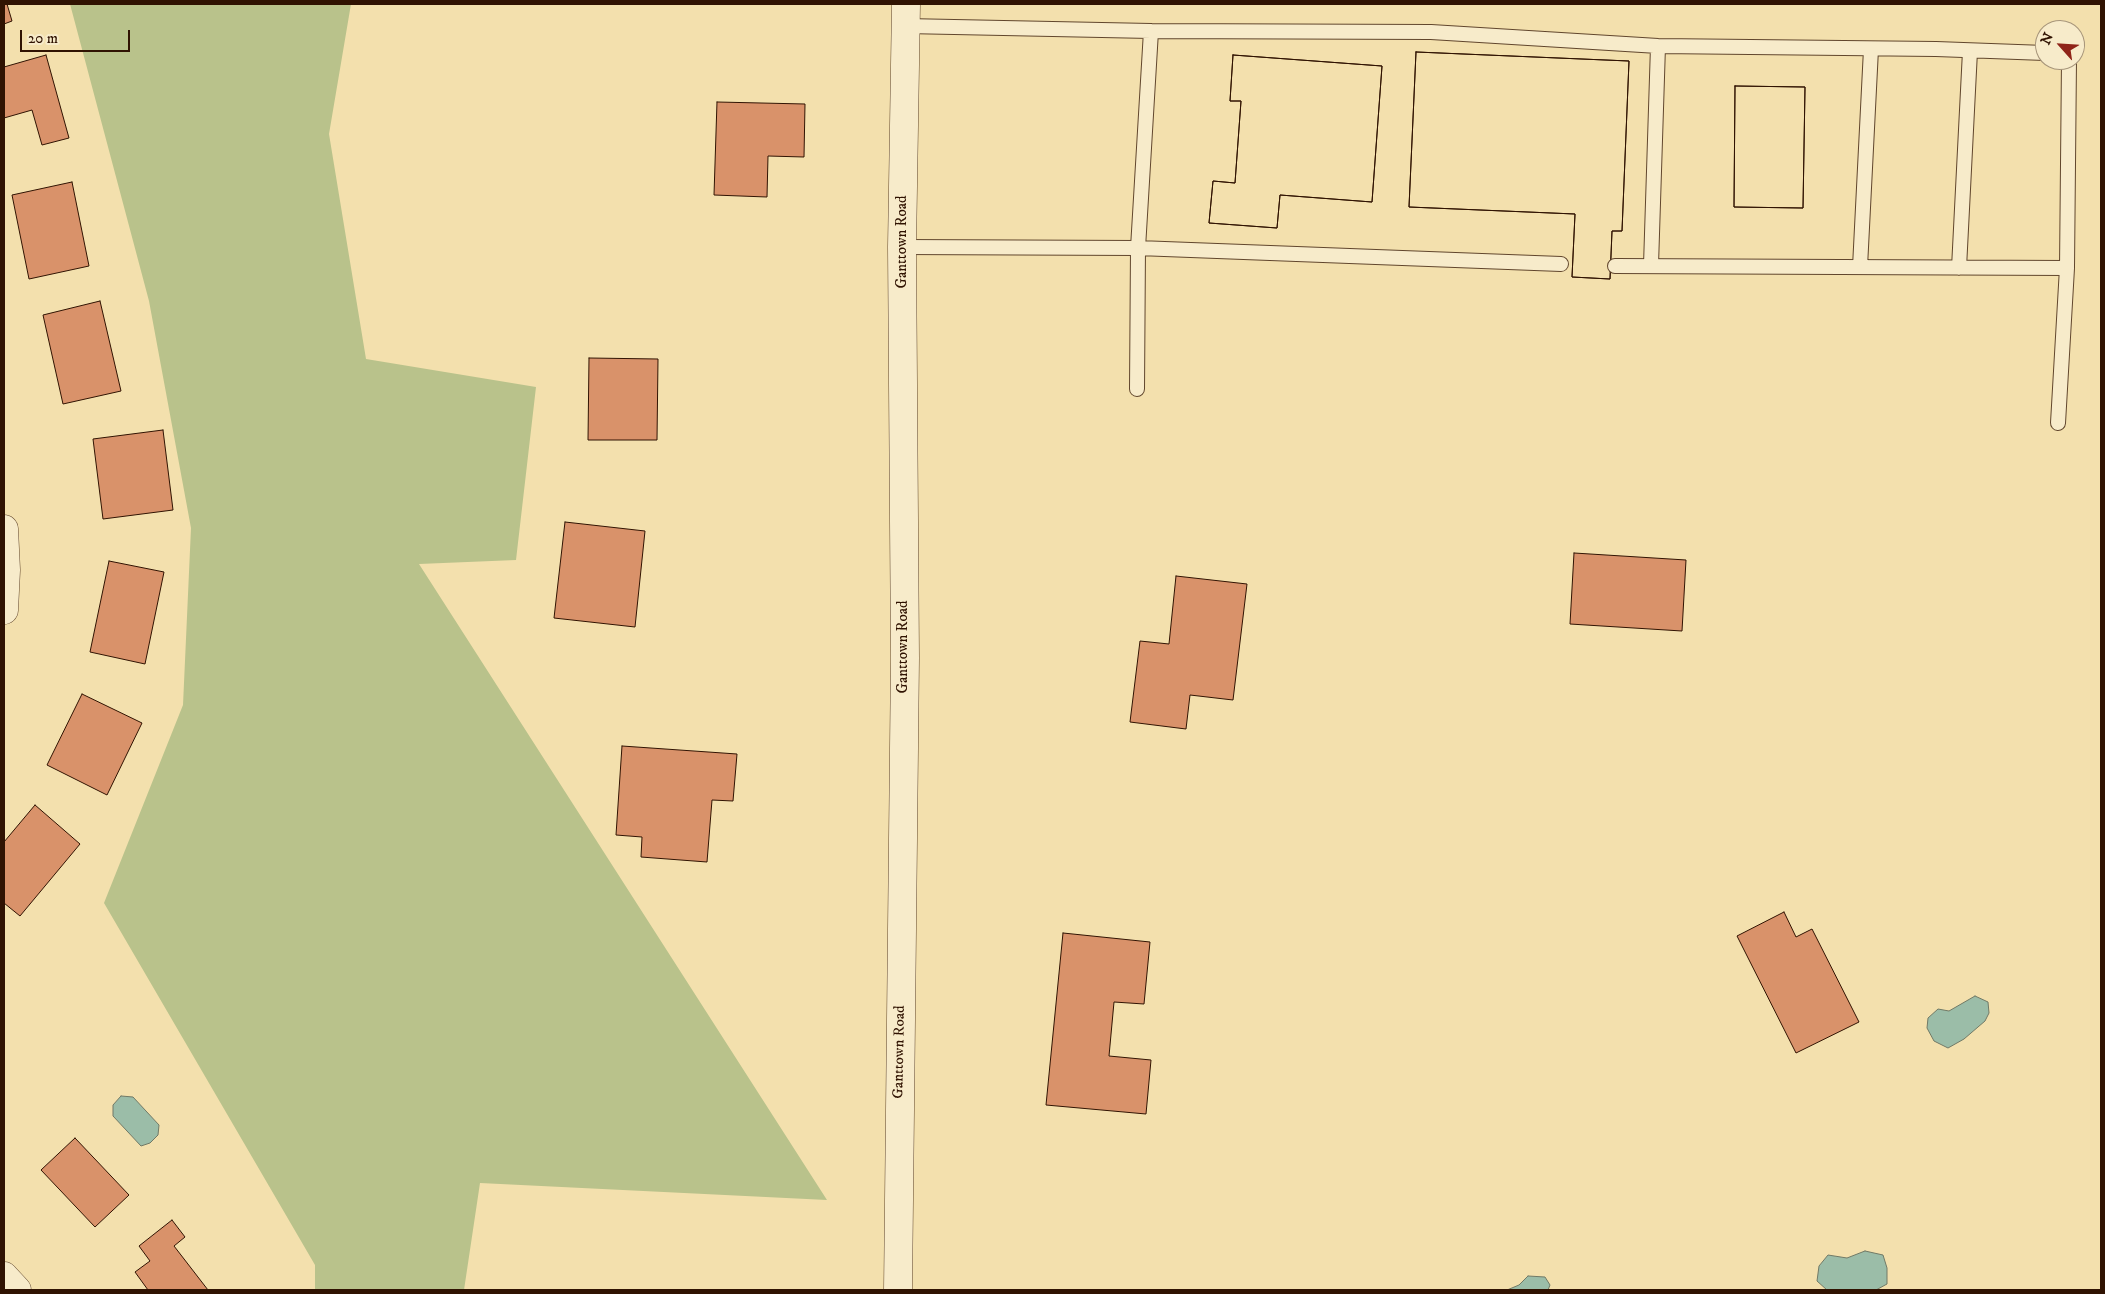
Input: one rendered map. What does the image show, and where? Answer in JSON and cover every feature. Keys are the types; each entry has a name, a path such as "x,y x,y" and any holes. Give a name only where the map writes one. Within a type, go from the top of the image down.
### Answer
{"street":[{"name":"Ganttown Road","path":"898,1290 905,658 902,247 906,15"},
{"path":"4,529 6,570 4,610"},
{"path":"4,1276 16,1290"}],"lane":[{"path":"906,15 1151,31 1431,32 1658,46 1871,48 2035,53"},
{"path":"1137,389 1138,248 1151,31"},
{"path":"1651,265 1658,46"},
{"path":"1860,266 1871,48"},
{"path":"1959,268 1970,51"},
{"path":"2058,423 2067,268 2069,70"},
{"path":"902,247 1138,248 1561,264"},
{"path":"1615,266 2067,268"}],"green space":[{"path":"70,4 351,4 329,134 366,359 536,387 516,560 419,564 827,1200 480,1183 464,1290 315,1290 315,1265 104,903 183,705 191,528 149,301"}],"shaded area":[{"path":"1975,996 1988,1002 1989,1013 1985,1021 1964,1039 1948,1048 1934,1041 1927,1028 1928,1018 1938,1009 1949,1011"},
{"path":"121,1096 133,1097 159,1125 158,1135 150,1143 141,1146 113,1116 113,1105"},
{"path":"1865,1251 1883,1255 1887,1268 1887,1284 1876,1290 1827,1290 1817,1281 1819,1266 1828,1255 1847,1258"},
{"path":"1528,1276 1545,1277 1550,1285 1548,1290 1507,1290 1519,1285"}],"building":[{"path":"4,4 7,4 12,21 4,24"},
{"path":"1416,52 1629,61 1622,231 1612,231 1610,279 1572,277 1575,214 1409,207"},
{"path":"1416,52 1629,61 1622,231 1612,231 1610,279 1572,277 1575,214 1409,207"},
{"path":"46,55 69,138 42,145 32,110 4,118 4,67"},
{"path":"1233,55 1382,66 1372,202 1280,195 1277,228 1209,223 1213,181 1235,183 1241,101 1230,101"},
{"path":"1233,55 1382,66 1372,202 1280,195 1277,228 1209,223 1213,181 1235,183 1241,101 1230,101"},
{"path":"1735,86 1805,87 1803,208 1734,207"},
{"path":"1735,86 1805,87 1803,208 1734,207"},
{"path":"717,102 805,104 804,157 768,156 767,197 714,195"},
{"path":"72,182 89,266 29,279 12,195"},
{"path":"100,301 121,391 63,404 43,315"},
{"path":"589,358 658,359 657,440 588,440"},
{"path":"163,430 173,510 103,519 93,439"},
{"path":"565,522 645,531 635,627 554,618"},
{"path":"1574,553 1686,560 1682,631 1570,624"},
{"path":"109,561 164,572 145,664 90,652"},
{"path":"1176,576 1247,584 1233,700 1190,695 1186,729 1130,722 1140,641 1169,644"},
{"path":"82,694 142,723 107,795 47,765"},
{"path":"622,746 737,754 733,801 712,800 707,862 641,857 642,837 616,835"},
{"path":"35,805 80,844 20,916 4,903 4,842"},
{"path":"1784,912 1796,937 1812,929 1859,1022 1796,1053 1737,936"},
{"path":"1063,933 1150,942 1144,1004 1114,1002 1109,1056 1151,1060 1146,1114 1046,1105"},
{"path":"75,1138 129,1195 95,1227 41,1170"},
{"path":"172,1220 185,1237 174,1246 208,1290 148,1290 135,1272 150,1261 139,1246"}]}
